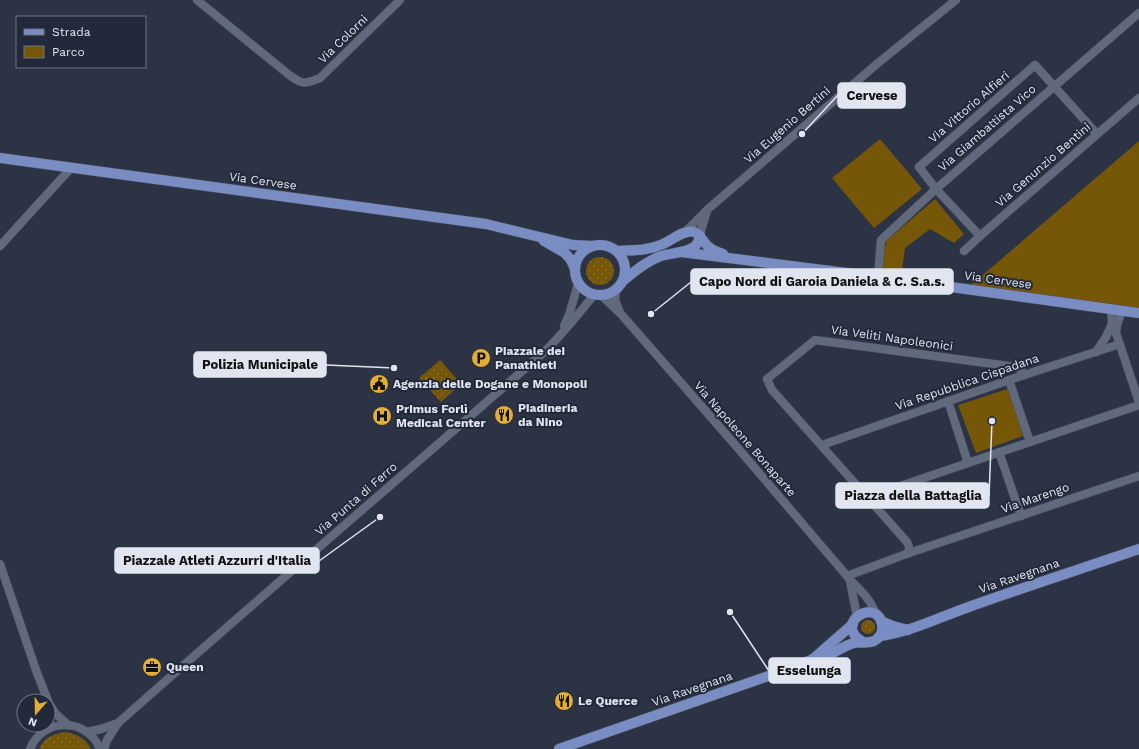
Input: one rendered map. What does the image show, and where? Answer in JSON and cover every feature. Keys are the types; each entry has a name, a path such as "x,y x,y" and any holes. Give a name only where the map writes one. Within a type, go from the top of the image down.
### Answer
{"main road":[{"name":"Via Cervese","path":"0,158 486,224 573,245 600,245 617,251 654,248 684,233"},
{"name":"Via Cervese","path":"522,232 544,241 565,253 571,260 575,269 575,276 578,284"},
{"path":"684,233 691,232 700,236"},
{"name":"Via Cervese","path":"700,236 712,250 734,258"},
{"name":"Via Cervese","path":"598,296 608,295 616,290 624,280 641,267 654,260 696,246 699,242 700,236"},
{"path":"575,269 576,262 580,255 593,246"},
{"path":"617,251 624,263 624,280"},
{"name":"Via Cervese","path":"681,252 878,277 1139,313"},
{"path":"578,284 584,290 598,296"},
{"name":"Via Ravegnana","path":"880,636 908,630 966,608 1139,549"},
{"path":"879,618 883,629 880,636 868,643 857,639 853,633 855,620 866,612 871,613 893,626 908,630"},
{"name":"Via Ravegnana","path":"811,660 855,620"},
{"name":"Via Ravegnana","path":"559,749 811,660 826,657 853,643 863,642"}],"street":[{"name":"Via Colorni","path":"197,0 298,82 309,83 320,78 400,0"},
{"name":"Via Eugenio Bertini","path":"684,233 708,209 878,63 956,0"},
{"name":"Via Giambattista Vico","path":"878,277 881,240 936,189 1139,13"},
{"name":"Via Vittorio Alfieri","path":"936,189 919,167 1035,65 1054,87"},
{"path":"1054,87 1097,134"},
{"name":"Via Genunzio Bentini","path":"964,251 1139,98"},
{"path":"0,246 71,168"},
{"path":"936,189 980,236"},
{"path":"700,236 708,209"},
{"name":"Via Punta di Ferro","path":"561,334 570,315 578,284"},
{"name":"Via Napoleone Bonaparte","path":"616,290 615,300 621,314"},
{"name":"Via Punta di Ferro","path":"87,732 118,723 544,352 598,296"},
{"name":"Via Napoleone Bonaparte","path":"598,296 621,314 732,441 870,602 879,618"},
{"path":"1110,309 1112,324 1139,402"},
{"path":"1116,333 1122,311"},
{"path":"1096,352 1106,337 1112,324"},
{"name":"Via Veliti Napoleonici","path":"822,445 772,390 767,379 815,340 1016,367 1021,370 1024,375"},
{"name":"Via Repubblica Cispadana","path":"822,445 1009,380 1120,344"},
{"path":"1009,380 1030,442"},
{"path":"948,401 968,463"},
{"path":"868,497 1139,405"},
{"path":"822,445 907,542 909,553"},
{"path":"999,452 1021,516"},
{"name":"Via Marengo","path":"849,578 909,553 1139,476"},
{"path":"0,564 45,693"},
{"name":"Via Napoleone Bonaparte","path":"849,578 855,620"},
{"path":"37,673 41,693"},
{"path":"56,714 68,725"},
{"path":"104,749 107,740 118,723"},
{"path":"56,726 68,725 78,727 94,738 100,749"},
{"path":"30,749 34,740 40,733"}],"green space":[{"path":"880,139 922,189 874,228 832,178"},
{"path":"1139,141 1139,308 970,286"},
{"path":"935,199 964,234 954,243 930,229 905,248 902,271 882,269 886,241"},
{"path":"600,257 610,261 614,271 610,281 600,285 590,281 586,271 590,261"},
{"path":"440,360 461,384 441,402 419,378"},
{"path":"1011,388 1023,436 976,453 958,405"},
{"path":"865,620 871,620 875,624 875,630 871,634 865,634 861,630 861,624"},
{"path":"67,732 81,738 91,749 39,749 44,741 50,736"}],"place":[{"name":"Cervese","path":"802,134"},
{"name":"Capo Nord di Garoia Daniela & C. S.a.s.","path":"651,314"},
{"name":"Piazzale dei Panathleti","path":"481,358"},
{"name":"Polizia Municipale","path":"394,368"},
{"name":"Agenzia delle Dogane e Monopoli","path":"379,384"},
{"name":"Piadineria da Nino","path":"504,415"},
{"name":"Primus Forlì Medical Center","path":"382,416"},
{"name":"Piazza della Battaglia","path":"992,421"},
{"name":"Piazzale Atleti Azzurri d'Italia","path":"380,517"},
{"name":"Esselunga","path":"730,612"},
{"name":"Queen","path":"152,667"},
{"name":"Le Querce","path":"564,701"}]}
